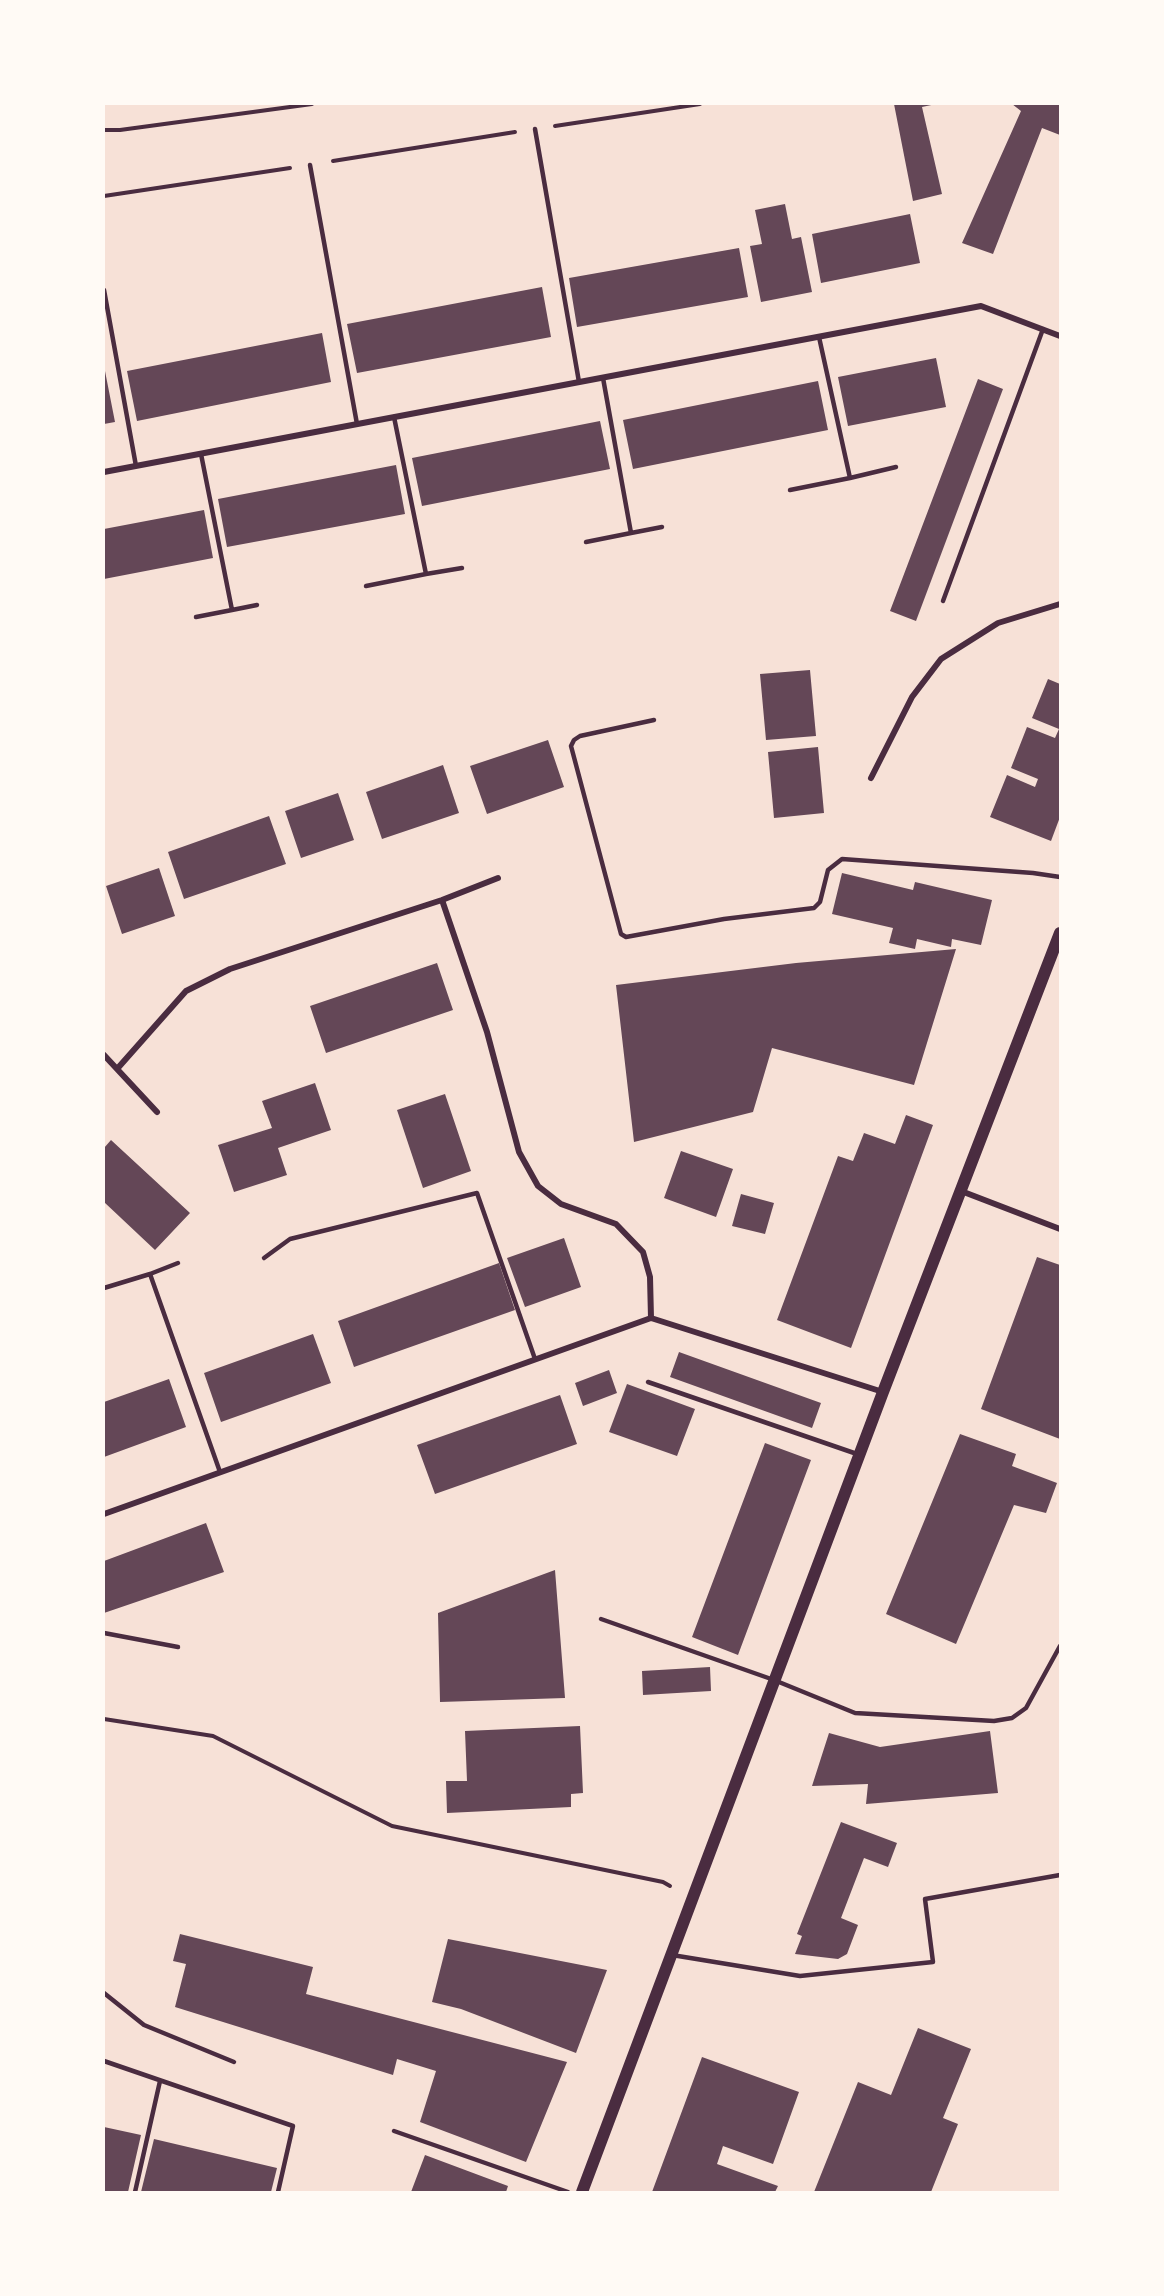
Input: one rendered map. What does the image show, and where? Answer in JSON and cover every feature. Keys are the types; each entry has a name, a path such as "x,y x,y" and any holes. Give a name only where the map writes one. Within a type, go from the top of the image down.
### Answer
{"main road":[{"path":"582,2193 883,1392 1060,933"}],"street":[{"path":"104,472 981,306 1060,336"},
{"path":"872,778 912,697 941,660 998,623 1060,604"},
{"path":"117,1069 186,991 230,969 442,900 498,878"},
{"path":"442,900 487,1032 519,1152 538,1186 561,1204 616,1224 643,1252 650,1277 651,1318"},
{"path":"104,1055 157,1112"},
{"path":"961,1191 1060,1229"},
{"path":"104,1514 651,1318 883,1392"}],"lane":[{"path":"535,129 579,382"},
{"path":"310,165 357,424"},
{"path":"104,290 136,466"},
{"path":"943,601 1043,329"},
{"path":"819,337 850,478"},
{"path":"603,378 631,533"},
{"path":"394,417 426,574"},
{"path":"201,454 232,610"},
{"path":"790,490 896,467"},
{"path":"586,542 662,527"},
{"path":"366,586 462,568"},
{"path":"196,617 257,605"},
{"path":"654,720 580,736 571,746 621,934 626,937 724,920 814,908 820,902 828,870 842,859 1060,877"},
{"path":"264,1258 290,1239 477,1194 535,1359"},
{"path":"104,1287 150,1274 178,1263"},
{"path":"150,1274 220,1472"},
{"path":"648,1382 860,1455"},
{"path":"602,1619 774,1680 855,1713 994,1721 1012,1718 1026,1708 1060,1646"},
{"path":"104,1633 178,1647"},
{"path":"672,1955 800,1976 933,1962 925,1899 1060,1875"},
{"path":"104,1993 144,2025 234,2062"},
{"path":"104,2061 293,2126 278,2193"},
{"path":"135,2193 160,2081"},
{"path":"394,2131 568,2193"}],"path":[{"path":"104,130 120,130 312,104"},
{"path":"104,196 700,104"},
{"path":"104,1719 213,1736 392,1826 663,1882 694,1897"}],"building":[{"path":"894,104 936,104 922,107 942,194 913,201"},
{"path":"1012,104 1060,104 1060,135 1042,128 993,254 962,243 1021,111"},
{"path":"785,204 792,239 801,237 812,292 761,302 750,246 762,244 755,210"},
{"path":"910,214 920,263 821,283 812,234"},
{"path":"739,248 748,297 577,327 569,278"},
{"path":"542,287 551,337 357,373 347,324"},
{"path":"322,333 331,382 137,421 127,371"},
{"path":"936,358 946,407 848,426 838,377"},
{"path":"104,372 115,422 104,424"},
{"path":"978,379 1003,389 916,621 890,611"},
{"path":"818,381 828,430 633,469 623,420"},
{"path":"600,421 610,469 422,506 412,458"},
{"path":"396,465 405,514 227,547 218,499"},
{"path":"204,510 213,558 104,579 104,529"},
{"path":"810,670 816,736 766,740 760,674"},
{"path":"1048,679 1060,684 1060,817 1051,841 990,817 1007,775 1035,787 1038,779 1011,768 1027,727 1055,738 1059,729 1032,718"},
{"path":"548,740 564,787 487,814 470,766"},
{"path":"818,747 824,813 774,818 768,752"},
{"path":"443,765 459,813 382,839 366,792"},
{"path":"338,793 354,840 301,858 285,811"},
{"path":"269,816 286,864 184,899 168,852"},
{"path":"159,868 175,916 122,934 106,886"},
{"path":"842,873 913,890 915,882 992,900 981,945 952,939 951,947 917,939 915,949 889,943 893,928 832,914"},
{"path":"956,949 914,1085 772,1048 753,1112 634,1142 616,985 796,963"},
{"path":"437,963 453,1010 326,1053 310,1006"},
{"path":"315,1083 331,1130 278,1148 287,1175 234,1192 218,1145 272,1128 262,1101"},
{"path":"445,1094 471,1171 423,1188 397,1110"},
{"path":"906,1115 933,1125 851,1348 777,1320 838,1156 853,1161 864,1133 895,1144"},
{"path":"111,1140 190,1213 155,1250 104,1202 104,1148"},
{"path":"681,1151 733,1169 716,1217 664,1198"},
{"path":"741,1194 774,1203 765,1234 732,1226"},
{"path":"564,1238 581,1287 525,1307 507,1258"},
{"path":"1037,1257 1060,1265 1060,1439 981,1409"},
{"path":"499,1263 515,1310 354,1367 338,1321"},
{"path":"313,1334 331,1383 221,1422 204,1373"},
{"path":"679,1352 821,1403 812,1428 670,1377"},
{"path":"609,1370 617,1393 583,1406 575,1383"},
{"path":"169,1379 186,1427 104,1457 104,1402"},
{"path":"627,1384 695,1409 677,1456 609,1432"},
{"path":"560,1395 577,1444 435,1494 417,1445"},
{"path":"960,1434 1016,1454 1012,1466 1057,1483 1046,1513 1014,1505 956,1644 886,1614"},
{"path":"765,1443 811,1460 738,1655 692,1637"},
{"path":"206,1523 224,1572 104,1613 104,1561"},
{"path":"555,1570 565,1698 440,1702 438,1613"},
{"path":"710,1667 711,1691 643,1695 642,1671"},
{"path":"580,1726 583,1793 571,1794 571,1807 447,1813 446,1781 467,1781 465,1731"},
{"path":"990,1731 998,1793 866,1804 868,1784 812,1786 829,1733 880,1747"},
{"path":"841,1822 897,1843 888,1867 864,1858 841,1918 858,1925 847,1954 838,1959 795,1954 802,1936 797,1934"},
{"path":"180,1934 313,1967 306,1994 567,2062 526,2162 420,2122 436,2071 397,2059 393,2075 175,2007 186,1964 173,1961"},
{"path":"448,1939 607,1970 576,2053 461,2009 432,2002"},
{"path":"918,2028 971,2049 943,2118 958,2124 931,2192 814,2192 858,2082 891,2095"},
{"path":"702,2057 799,2092 773,2164 723,2146 717,2164 778,2186 775,2192 652,2192"},
{"path":"104,2127 141,2135 128,2192 104,2192"},
{"path":"154,2139 277,2168 271,2192 141,2192"},
{"path":"425,2155 508,2186 506,2192 411,2192"}]}
